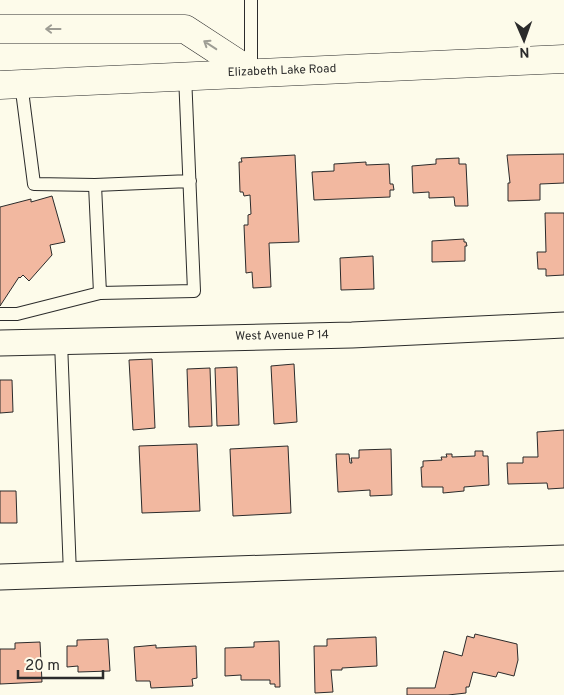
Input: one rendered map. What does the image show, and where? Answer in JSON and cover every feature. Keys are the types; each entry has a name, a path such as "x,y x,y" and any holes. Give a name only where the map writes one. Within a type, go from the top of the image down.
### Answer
{"main road":[{"path":"0,29 185,28 251,72"},
{"name":"Elizabeth Lake Road","path":"10,84 564,58"}],"street":[{"name":"West Avenue P 14","path":"0,343 352,335 564,324"},
{"path":"0,577 564,558"}],"lane":[{"path":"251,0 251,72"},
{"path":"0,314 17,314 100,293 194,291 185,75"},
{"path":"10,84 34,184 95,185 190,181"},
{"path":"95,185 100,293"},
{"path":"61,342 70,574"}],"building":[{"path":"564,154 564,183 540,184 540,200 508,201 508,183 510,183 507,155"},
{"path":"295,155 299,242 269,243 271,287 253,288 252,272 246,273 244,225 248,225 248,215 251,214 250,195 244,196 243,192 240,192 239,162 242,162 241,158"},
{"path":"459,158 459,164 466,164 468,206 455,206 454,197 429,198 429,192 413,193 412,166 436,164 436,159"},
{"path":"366,162 366,165 389,164 390,184 393,184 394,190 390,190 390,197 314,200 312,172 334,171 334,164"},
{"path":"52,196 65,242 50,245 52,255 29,281 23,275 19,277 0,306 0,207 31,199 31,202"},
{"path":"545,213 564,213 564,275 546,276 546,269 538,269 537,252 546,252"},
{"path":"464,239 467,246 465,246 465,261 432,262 432,241"},
{"path":"373,256 374,289 341,290 340,258"},
{"path":"152,359 155,428 133,430 129,360"},
{"path":"294,364 297,422 274,424 271,366"},
{"path":"237,367 239,425 217,426 215,368"},
{"path":"210,368 212,426 189,427 187,369"},
{"path":"0,380 12,380 13,412 0,413"},
{"path":"564,430 564,488 548,489 547,483 508,484 507,463 523,463 523,457 538,457 537,432"},
{"path":"197,444 200,511 142,513 139,446"},
{"path":"288,446 291,513 233,516 230,449"},
{"path":"391,449 392,495 370,496 370,490 338,492 336,454 349,454 350,463 352,463 351,458 359,458 359,450"},
{"path":"475,451 483,451 483,456 488,456 489,485 464,487 464,491 443,493 443,487 422,487 421,467 423,467 423,461 442,460 441,457 447,457 446,454 452,454 452,457 475,456"},
{"path":"0,491 16,491 17,523 0,523"},
{"path":"475,634 517,644 518,660 514,676 498,672 496,677 473,672 469,687 466,687 466,693 407,695 407,688 435,688 444,651 462,656 467,636 474,638"},
{"path":"376,637 377,666 331,670 333,692 315,693 314,646 327,646 327,639"},
{"path":"108,639 110,671 78,672 78,666 67,667 67,646 77,646 77,640"},
{"path":"279,641 280,687 270,684 270,680 241,680 241,675 225,676 225,648 254,647 254,642"},
{"path":"40,642 42,682 0,684 0,649 15,649 15,643"},
{"path":"156,645 156,648 196,646 197,678 192,679 193,686 151,688 150,681 136,681 134,647"}]}
